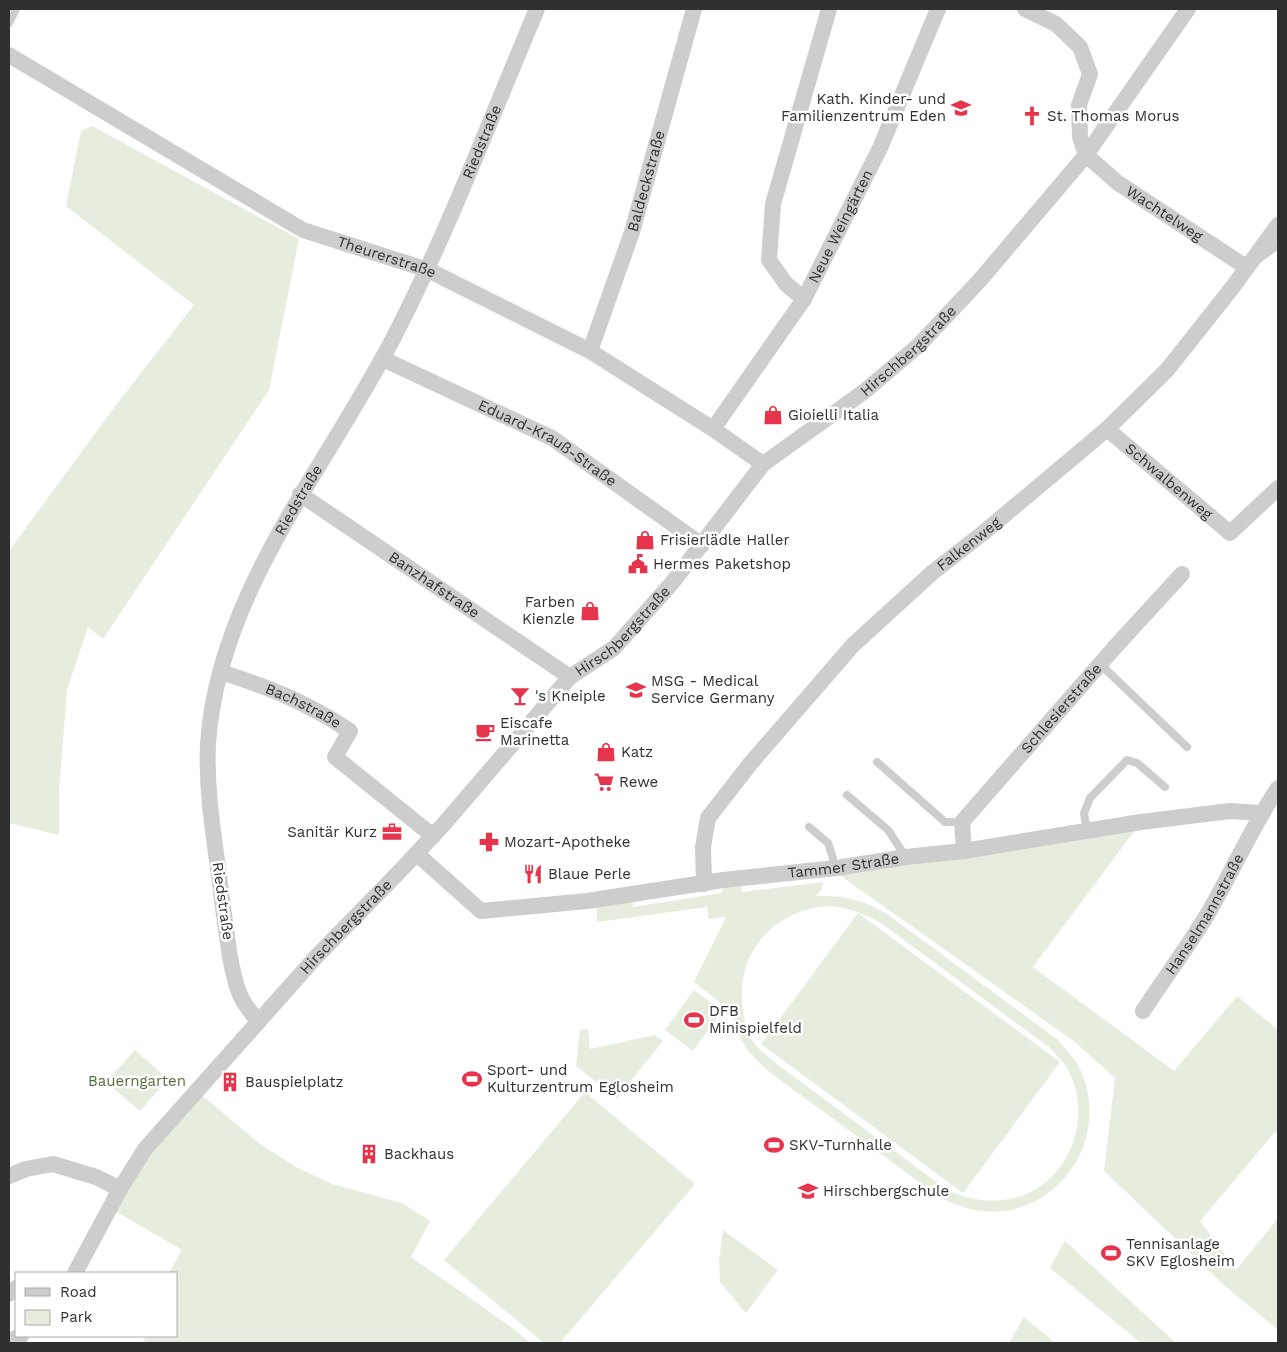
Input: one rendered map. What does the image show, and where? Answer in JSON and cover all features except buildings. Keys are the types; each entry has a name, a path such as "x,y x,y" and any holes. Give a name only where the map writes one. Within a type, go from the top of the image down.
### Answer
{"street":[{"name":"Riedstraße","path":"258,1022 242,999 234,975 227,936 208,792 208,744 214,696 235,627 253,586 300,494 383,359 428,270 536,9"},
{"name":"Baldeckstraße","path":"590,351 632,232 694,9"},
{"path":"804,299 786,284 769,260 773,204 828,9"},
{"name":"Neue Weingärten","path":"712,428 804,299 880,148 938,9"},
{"path":"1025,9 1056,24 1080,47 1090,74 1079,105 1080,137 1086,155"},
{"name":"Hirschbergstraße","path":"76,1272 120,1189 146,1149 316,956 417,854 570,677 614,648 672,583 763,464 865,391 920,345 980,280 1086,155 1188,9"},
{"name":"Theurerstraße","path":"9,55 303,230 428,270 590,351 712,428 763,464"},
{"name":"Wachtelweg","path":"1086,155 1118,183 1246,267"},
{"name":"Falkenweg","path":"704,884 703,846 708,818 750,764 853,645 934,572 1107,429 1167,370 1232,288 1278,225"},
{"name":"Eduard-Krauß-Straße","path":"383,359 552,438 702,545"},
{"name":"Schwalbenweg","path":"1107,429 1230,533 1278,488"},
{"name":"Banzhafstraße","path":"300,494 570,677"},
{"name":"Schlesierstraße","path":"962,822 1100,664 1182,574"},
{"name":"Bachstraße","path":"221,672 292,697 350,731 335,757 433,836"},
{"path":"1261,813 1278,788"},
{"name":"Tammer Straße","path":"417,854 480,911 587,901 906,857 964,851 1140,822 1230,811 1261,813"},
{"name":"Hanselmannstraße","path":"1143,1011 1206,917 1261,813"},
{"path":"962,822 964,851"},
{"path":"9,1176 34,1167 53,1164 96,1177 120,1189"}],"lane":[{"path":"9,23 16,9"},
{"path":"1246,267 1276,248 1278,244"},
{"path":"1100,664 1186,747"},
{"path":"1087,831 1084,813 1090,798 1127,760 1137,762 1165,787"},
{"path":"877,762 945,822 962,822"},
{"path":"847,795 888,830 906,857"},
{"path":"809,827 828,843 836,868"}],"green space":[{"path":"92,126 299,239 269,390 103,639 88,627 67,690 59,792 59,835 9,823 9,551 113,409 194,305 66,206 81,131"},
{"path":"1141,822 1033,967 1174,1071 1237,996 1278,1030 1278,1134 1275,1132 1200,1221 1236,1270 1278,1218 1278,1330 1224,1285 1104,1171 1115,1078 1075,1042 831,869"},
{"path":"740,879 742,892 823,882 821,890 816,896 836,896 853,899 887,914 1058,1040 1079,1067 1086,1087 1089,1107 1088,1127 1083,1146 1075,1164 1062,1180 1047,1194 1029,1204 1006,1211 971,1209 941,1198 757,1061 741,1040 732,1012 694,982 726,917 709,919 707,907 597,922 596,899 632,894 633,907 722,893 723,880","holes":["840,907 858,912 881,923 1050,1048 1065,1066 1076,1092 1078,1113 1075,1134 1068,1154 1057,1171 1042,1185 1023,1195 1002,1200 973,1199 946,1189 778,1065 763,1053 751,1038 743,1013 743,978 748,961 756,945 781,921 797,913 814,908"]},
{"path":"858,913 1060,1062 963,1193 761,1044"},
{"name":"DFB Minispielfeld","path":"694,990 722,1011 693,1051 665,1030"},
{"path":"588,1029 590,1049 655,1035 663,1041 617,1098 576,1066 580,1030"},
{"name":"Bauerngarten","path":"135,1050 168,1079 140,1111 106,1082"},
{"path":"197,1091 260,1144 296,1167 332,1184 402,1203 430,1221 411,1257 514,1329 530,1343 142,1343 145,1337 178,1337 178,1272 166,1272 170,1271 182,1250 110,1208"},
{"path":"585,1092 695,1184 560,1343 544,1343 444,1260"},
{"path":"723,1230 778,1270 746,1313 720,1282 719,1260"},
{"path":"1065,1241 1176,1343 1141,1343 1050,1268"},
{"path":"1024,1317 1055,1343 1009,1343"}],"place":[{"name":"Kath. Kinder- und Familienzentrum Eden","path":"961,108"},
{"name":"St. Thomas Morus","path":"1032,116"},
{"name":"Gioielli Italia","path":"773,415"},
{"name":"Frisierlädle Haller","path":"645,540"},
{"name":"Hermes Paketshop","path":"638,564"},
{"name":"Farben Kienzle","path":"590,611"},
{"name":"MSG - Medical Service Germany","path":"636,690"},
{"name":"'s Kneiple","path":"520,696"},
{"name":"Eiscafe Marinetta","path":"485,732"},
{"name":"Katz","path":"606,752"},
{"name":"Rewe","path":"604,782"},
{"name":"Sanitär Kurz","path":"392,832"},
{"name":"Mozart-Apotheke","path":"489,842"},
{"name":"Blaue Perle","path":"533,874"},
{"name":"DFB Minispielfeld","path":"694,1020"},
{"name":"Sport- und Kulturzentrum Eglosheim","path":"472,1079"},
{"name":"Bauspielplatz","path":"230,1082"},
{"name":"SKV-Turnhalle","path":"774,1145"},
{"name":"Backhaus","path":"369,1154"},
{"name":"Hirschbergschule","path":"808,1191"},
{"name":"Tennisanlage SKV Eglosheim","path":"1111,1253"}]}
